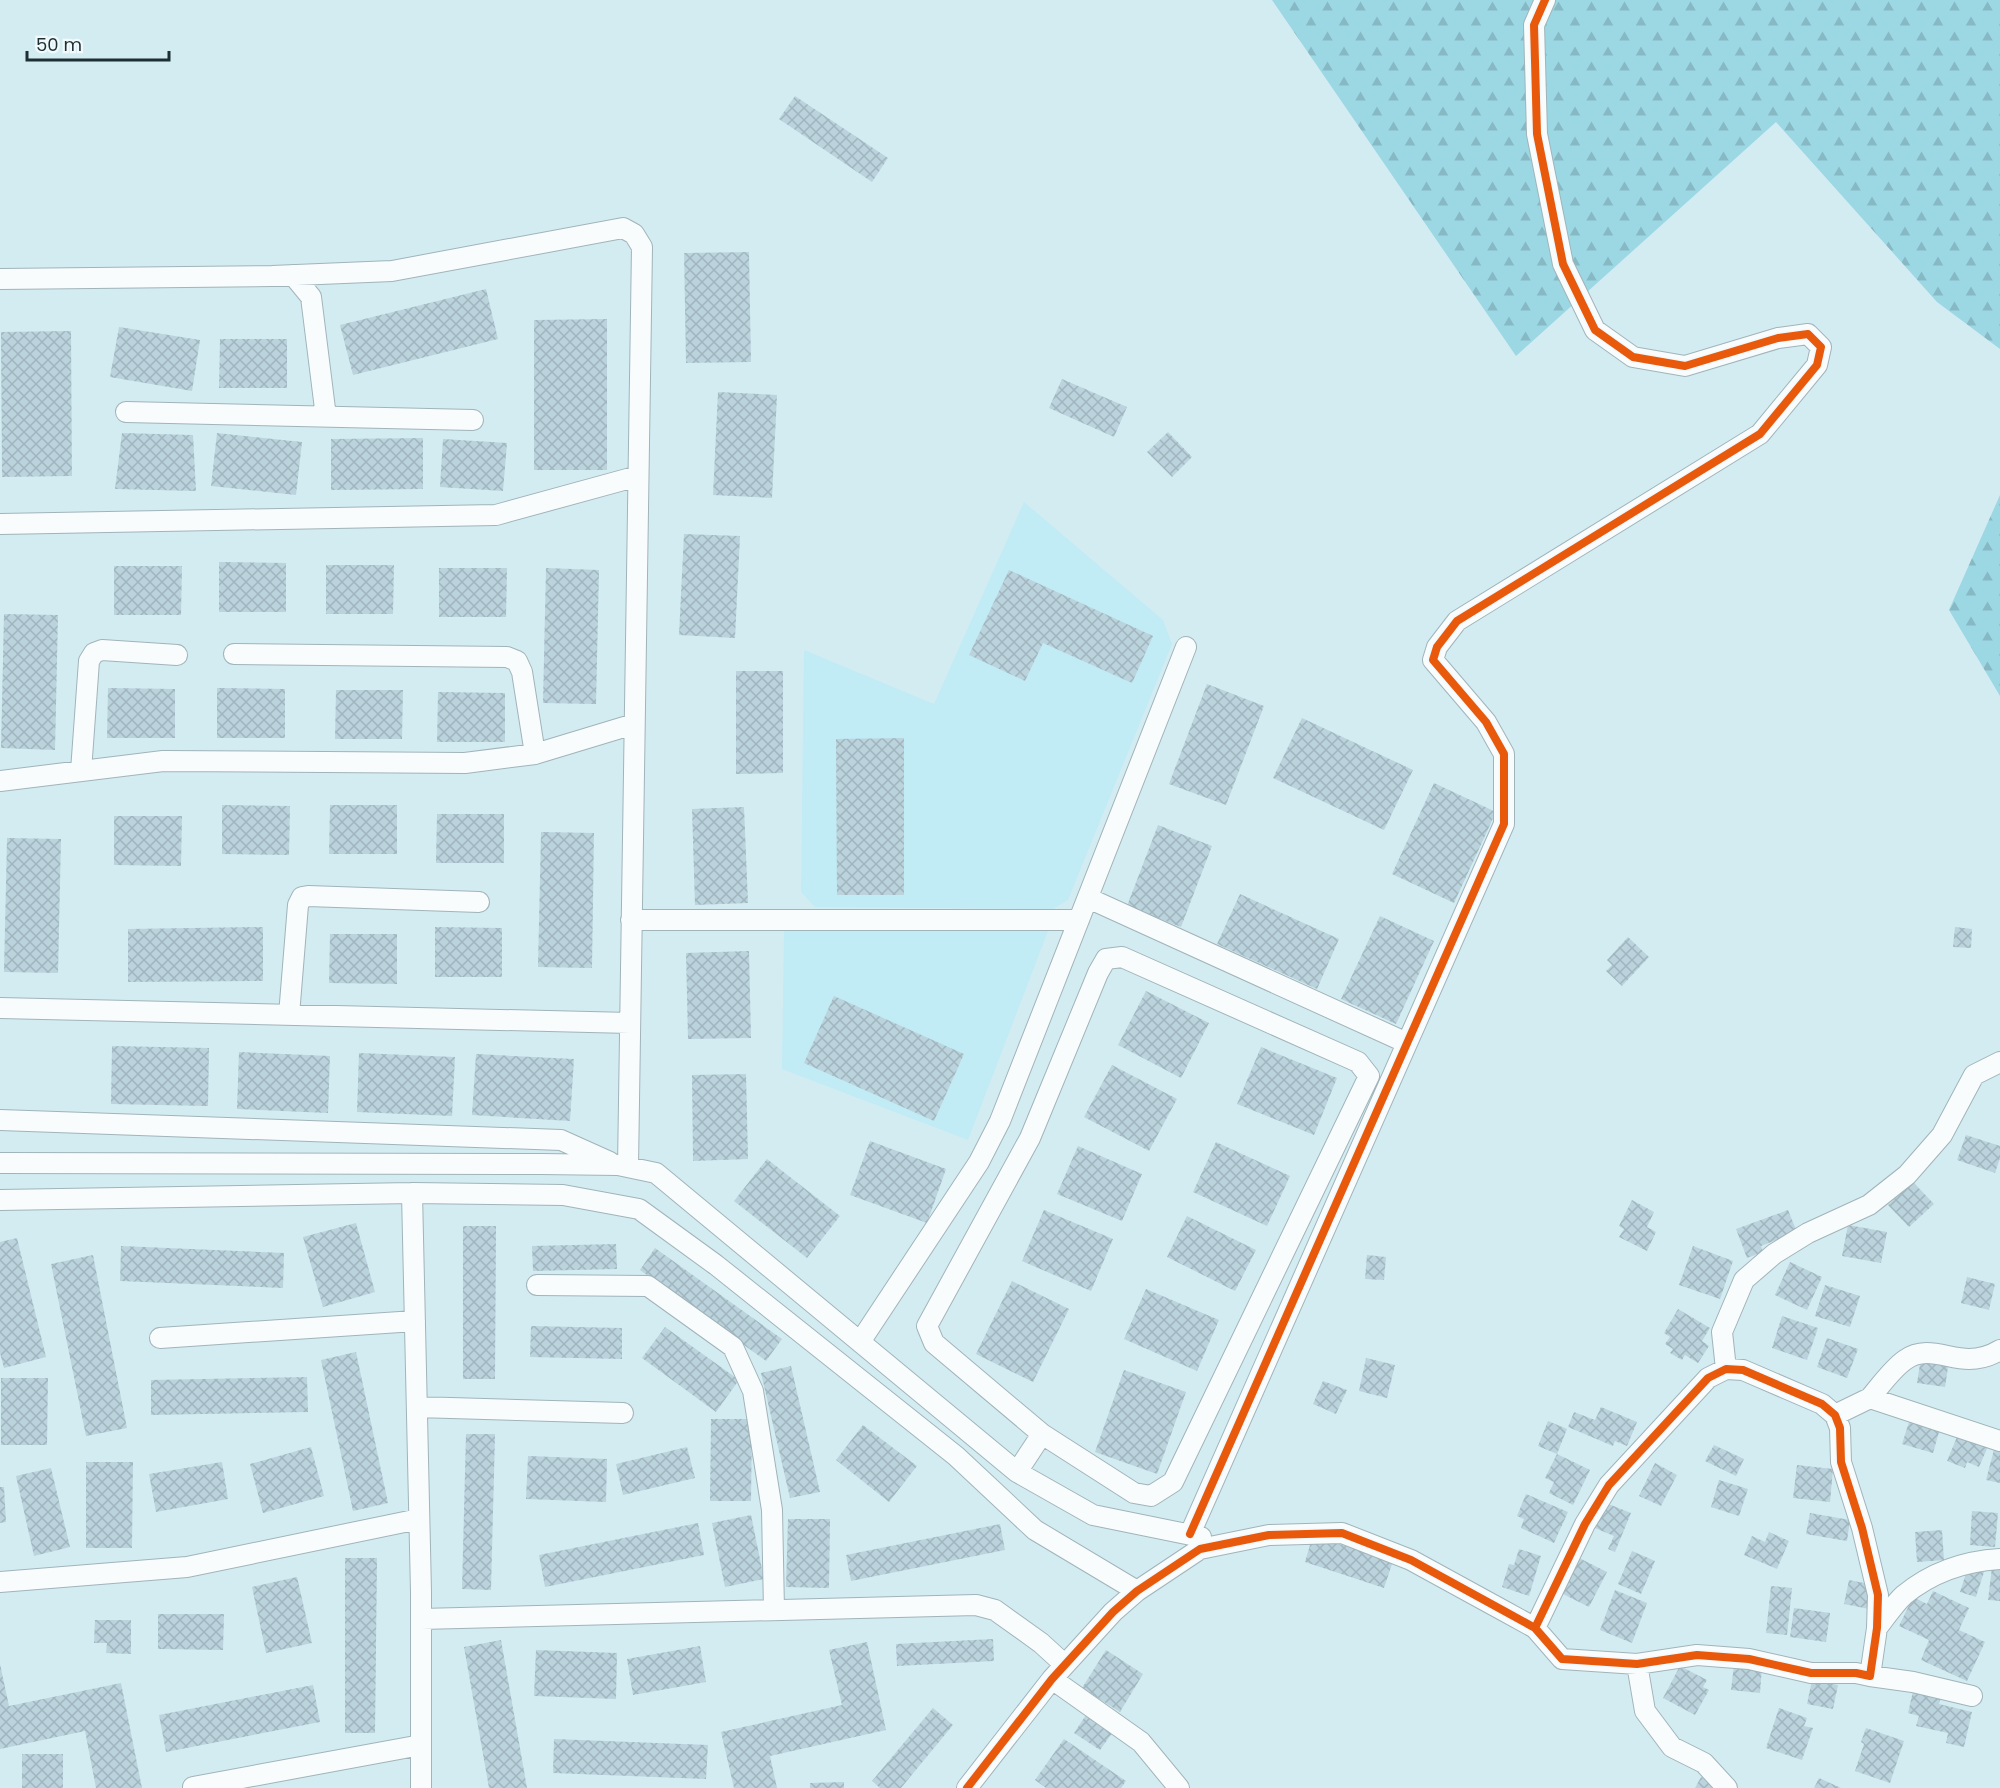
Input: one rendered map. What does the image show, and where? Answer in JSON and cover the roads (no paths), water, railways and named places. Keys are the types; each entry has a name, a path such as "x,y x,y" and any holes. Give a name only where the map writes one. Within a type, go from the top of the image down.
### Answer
{"street":[{"path":"1190,1534 1504,824 1504,754 1486,722 1433,660 1437,647 1457,621 1760,435 1817,364 1821,347 1808,334 1778,338 1685,366 1633,357 1595,330 1563,264 1537,134 1534,25 1545,0"},
{"path":"0,279 293,275 392,271 623,228 634,234 642,247 630,1023 623,1166"},
{"path":"293,275 311,297 326,417"},
{"path":"126,412 473,420"},
{"path":"0,524 496,515 638,476"},
{"path":"860,1342 979,1162 1000,1121 1186,647"},
{"path":"81,771 89,660 94,653 102,650 177,655"},
{"path":"234,654 507,657 517,661 522,672 535,754"},
{"path":"0,781 163,761 465,763 535,754 634,724"},
{"path":"289,1015 298,905 302,897 479,902"},
{"path":"1088,898 1407,1043"},
{"path":"631,920 1079,920"},
{"path":"1122,957 1358,1062 1369,1076 1173,1482 1151,1496 1134,1493 1042,1434 934,1343 927,1326 1030,1138 1098,973 1106,959 1122,957"},
{"path":"0,1008 630,1023"},
{"path":"1726,1370 1722,1332 1744,1280 1774,1254 1808,1233 1869,1205 1907,1175 1942,1135 1974,1075 2000,1062"},
{"path":"0,1120 561,1140 623,1166 656,1173 1017,1472 1093,1515 1232,1542"},
{"path":"1000,1121 1030,1138"},
{"path":"0,1163 425,1163 623,1166"},
{"path":"0,1200 412,1193 563,1195 639,1209 716,1265 946,1449 1035,1530 1137,1591"},
{"path":"412,1193 421,1619 421,1788"},
{"path":"537,1285 648,1287 733,1347 753,1391 772,1510 774,1610"},
{"path":"160,1338 415,1321"},
{"path":"1835,1415 1870,1398 1899,1365 1913,1355 1929,1352 1968,1359 1986,1357 2000,1350"},
{"path":"1535,1628 1585,1524 1609,1485 1708,1378 1726,1370 1743,1370 1822,1404 1835,1415 1840,1428 1841,1462 1862,1528 1878,1595 1877,1628 1870,1676"},
{"path":"1870,1398 2000,1442"},
{"path":"417,1407 623,1413"},
{"path":"1017,1472 1042,1434"},
{"path":"0,1581 187,1567 419,1519"},
{"path":"967,1788 1058,1672 1113,1612 1137,1591 1200,1549 1269,1535 1342,1533 1411,1560 1535,1628 1562,1659 1637,1664 1697,1655 1749,1659 1810,1673 1856,1673 1913,1682 1972,1696"},
{"path":"1877,1628 1903,1596 1938,1574 1967,1562 2000,1559"},
{"path":"421,1619 976,1605 995,1610 1041,1643 1058,1672 1142,1742 1179,1788"},
{"path":"1637,1664 1645,1711 1672,1747 1704,1763 1727,1788"},
{"path":"193,1787 421,1745"}]}
